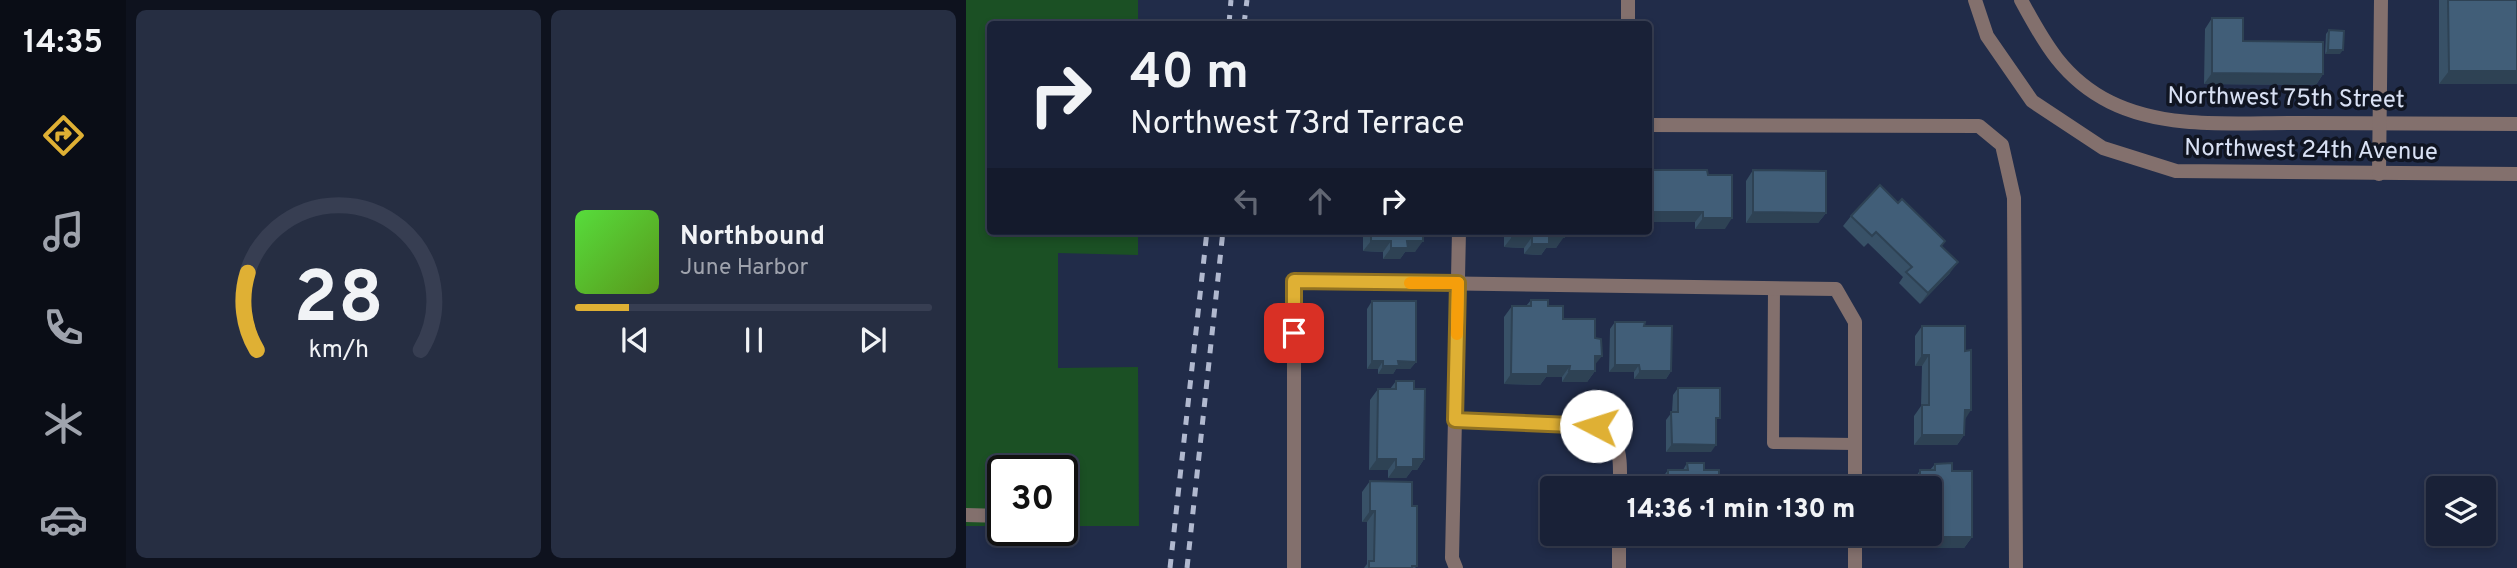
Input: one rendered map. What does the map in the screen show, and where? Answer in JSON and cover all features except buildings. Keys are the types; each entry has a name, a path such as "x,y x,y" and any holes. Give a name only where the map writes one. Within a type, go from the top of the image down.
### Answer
{"street":[{"path":"1628,0 1628,21"},
{"name":"Northwest 24th Avenue","path":"1975,0 1987,36 2032,101 2103,148 2176,171 2517,174"},
{"name":"Northwest 75th Street","path":"2021,0 2045,45 2071,76 2109,102 2147,116 2204,122 2517,124"},
{"path":"2379,174 2381,0"},
{"path":"1652,125 1979,126 2001,145 2014,198 2016,568"},
{"path":"1454,563 1459,235"},
{"path":"1294,568 1294,281 1836,289 1855,322 1855,476"},
{"path":"1455,420 1596,426 1611,435 1619,451 1620,476"},
{"path":"966,515 987,516"},
{"path":"1619,546 1619,568"},
{"path":"1855,546 1855,568"}],"lane":[{"path":"1774,288 1773,443 1855,444"}],"green space":[{"path":"966,0 1138,0 1138,21 987,21 987,235 1138,235 1138,255 1058,253 1058,368 1138,367 1139,526 1078,526 1078,455 987,455 987,526 966,526"}],"railway":[{"path":"1229,21 1231,0"},
{"path":"1244,21 1247,0"},
{"path":"1170,568 1207,235"},
{"path":"1187,568 1223,235"}],"slow traffic":[{"path":"1410,283 1458,283 1457,334"}],"route":[{"path":"1294,333 1294,281 1458,283 1455,420 1596,426"}]}
